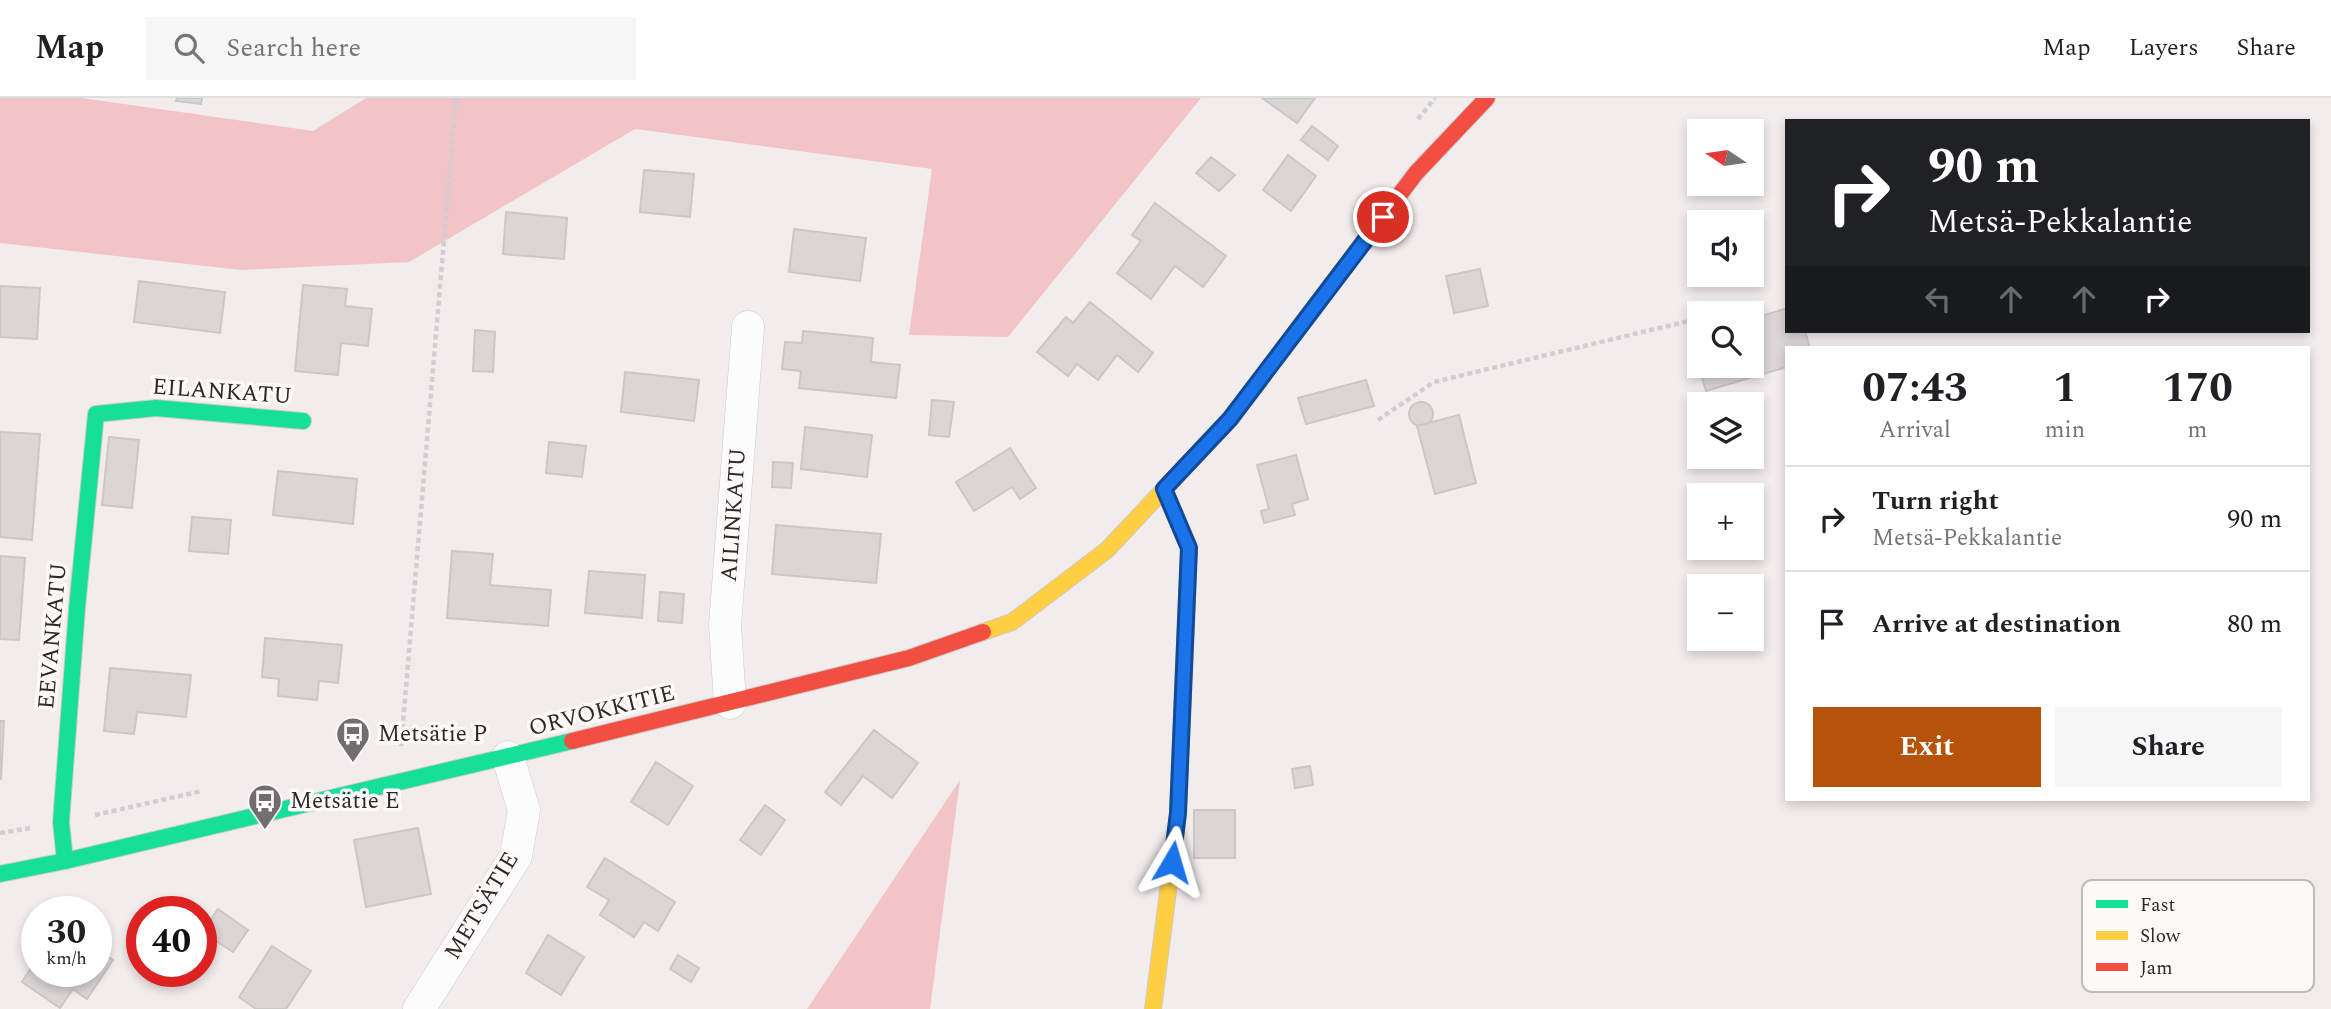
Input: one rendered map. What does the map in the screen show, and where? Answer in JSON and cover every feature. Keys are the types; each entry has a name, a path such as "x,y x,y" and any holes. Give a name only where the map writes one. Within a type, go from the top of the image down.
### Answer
{"street":[{"name":"ORVOKKITIE","path":"0,874 730,704 909,658 1012,622 1107,550 1230,419 1416,173 1487,98"},
{"name":"AILINKATU","path":"730,704 725,625 748,327"},
{"name":"EILANKATU","path":"96,414 156,408 303,421"},
{"name":"EEVANKATU","path":"65,861 61,822 77,608 96,414"},
{"path":"1153,1009 1178,813 1189,548 1164,489"},
{"name":"METSÄTIE","path":"419,1009 516,856 524,810 508,757"}],"path":[{"path":"413,746 401,747 456,98"},
{"path":"1411,127 1435,98"},
{"path":"1378,419 1434,382 1687,321"},
{"path":"0,833 211,789"}],"shaded area":[{"path":"0,98 82,98 313,131 366,98 1201,98 1008,337 909,335 932,169 635,129 409,262 241,270 0,243"},
{"path":"960,780 930,1009 807,1009"}],"building":[{"path":"177,98 202,98 201,104 176,101"},
{"path":"1262,98 1315,98 1297,123"},
{"path":"1312,126 1338,146 1328,160 1301,140"},
{"path":"1288,155 1316,176 1291,211 1263,190"},
{"path":"1211,157 1235,175 1219,191 1196,173"},
{"path":"644,170 694,174 690,217 640,212"},
{"path":"1155,203 1226,256 1203,287 1175,266 1151,299 1117,273 1141,241 1132,235"},
{"path":"506,212 567,218 564,259 503,254"},
{"path":"794,229 866,238 860,281 789,272"},
{"path":"1480,269 1488,306 1454,313 1446,276"},
{"path":"139,281 225,292 220,333 134,322"},
{"path":"303,285 347,289 345,306 372,309 368,346 341,343 338,375 295,371"},
{"path":"0,286 40,288 37,339 0,337"},
{"path":"1090,302 1153,353 1138,372 1117,355 1098,380 1077,364 1068,376 1037,352 1066,317 1073,323"},
{"path":"1785,309 1785,333 1806,333 1809,346 1785,346 1785,368 1764,374 1764,315"},
{"path":"475,330 495,332 493,372 473,371"},
{"path":"803,331 873,338 871,362 900,365 896,398 799,388 801,371 782,369 785,342 802,343"},
{"path":"625,372 699,380 694,421 621,412"},
{"path":"1702,378 1750,378 1706,391"},
{"path":"1366,380 1374,406 1306,424 1298,398"},
{"path":"932,400 954,402 949,437 929,435"},
{"path":"1421,402 1429,406 1433,414 1429,422 1421,426 1413,422 1409,414 1413,406"},
{"path":"1459,415 1476,483 1435,494 1417,426"},
{"path":"805,427 872,435 867,477 801,469"},
{"path":"0,432 40,434 32,540 0,537"},
{"path":"109,437 139,440 132,508 102,505"},
{"path":"549,442 586,446 582,477 546,473"},
{"path":"1010,448 1036,488 1020,499 1012,487 974,511 956,482"},
{"path":"1296,455 1308,499 1292,504 1295,515 1264,523 1261,511 1269,509 1257,465"},
{"path":"773,462 793,463 791,488 772,487"},
{"path":"278,471 357,479 353,524 273,515"},
{"path":"192,517 231,520 228,554 189,551"},
{"path":"776,525 881,534 876,583 772,574"},
{"path":"452,551 493,554 490,585 551,590 548,626 447,618"},
{"path":"0,556 25,558 19,640 0,639"},
{"path":"589,571 645,575 642,618 585,613"},
{"path":"660,592 684,594 682,623 658,621"},
{"path":"265,638 342,645 338,683 319,681 317,700 278,696 279,679 262,677"},
{"path":"110,668 191,675 186,717 137,712 134,734 104,731"},
{"path":"0,721 4,721 1,779 0,779"},
{"path":"874,730 918,763 892,798 863,776 841,805 825,792"},
{"path":"656,762 693,786 668,825 631,802"},
{"path":"1310,766 1313,785 1295,788 1292,769"},
{"path":"765,805 785,820 761,855 740,840"},
{"path":"1194,810 1235,810 1235,858 1194,858"},
{"path":"418,828 431,894 366,907 354,840"},
{"path":"605,858 675,902 658,931 644,922 634,937 600,915 609,900 587,887"},
{"path":"217,910 248,930 233,952 217,942"},
{"path":"548,935 584,957 561,995 526,973"},
{"path":"272,946 311,971 286,1009 256,1009 239,997"},
{"path":"678,955 699,968 691,982 670,969"},
{"path":"29,987 95,987 87,999 73,989 60,1008"}],"traffic: fast":[{"path":"65,861 61,822 77,608 96,414 156,408 303,421"},
{"path":"0,874 572,741"}],"traffic: slow":[{"path":"983,632 1012,622 1107,550 1230,419 1311,312"},
{"path":"1153,1009 1178,813 1189,548 1164,489"}],"traffic: jam":[{"path":"1311,312 1416,173 1487,98"},
{"path":"572,741 909,658 983,632"}],"place":[{"name":"Metsätie P","path":"353,764"},
{"name":"Metsätie E","path":"265,831"}],"route":[{"path":"1172,862 1178,813 1189,548 1164,489 1230,419 1383,217"}]}
